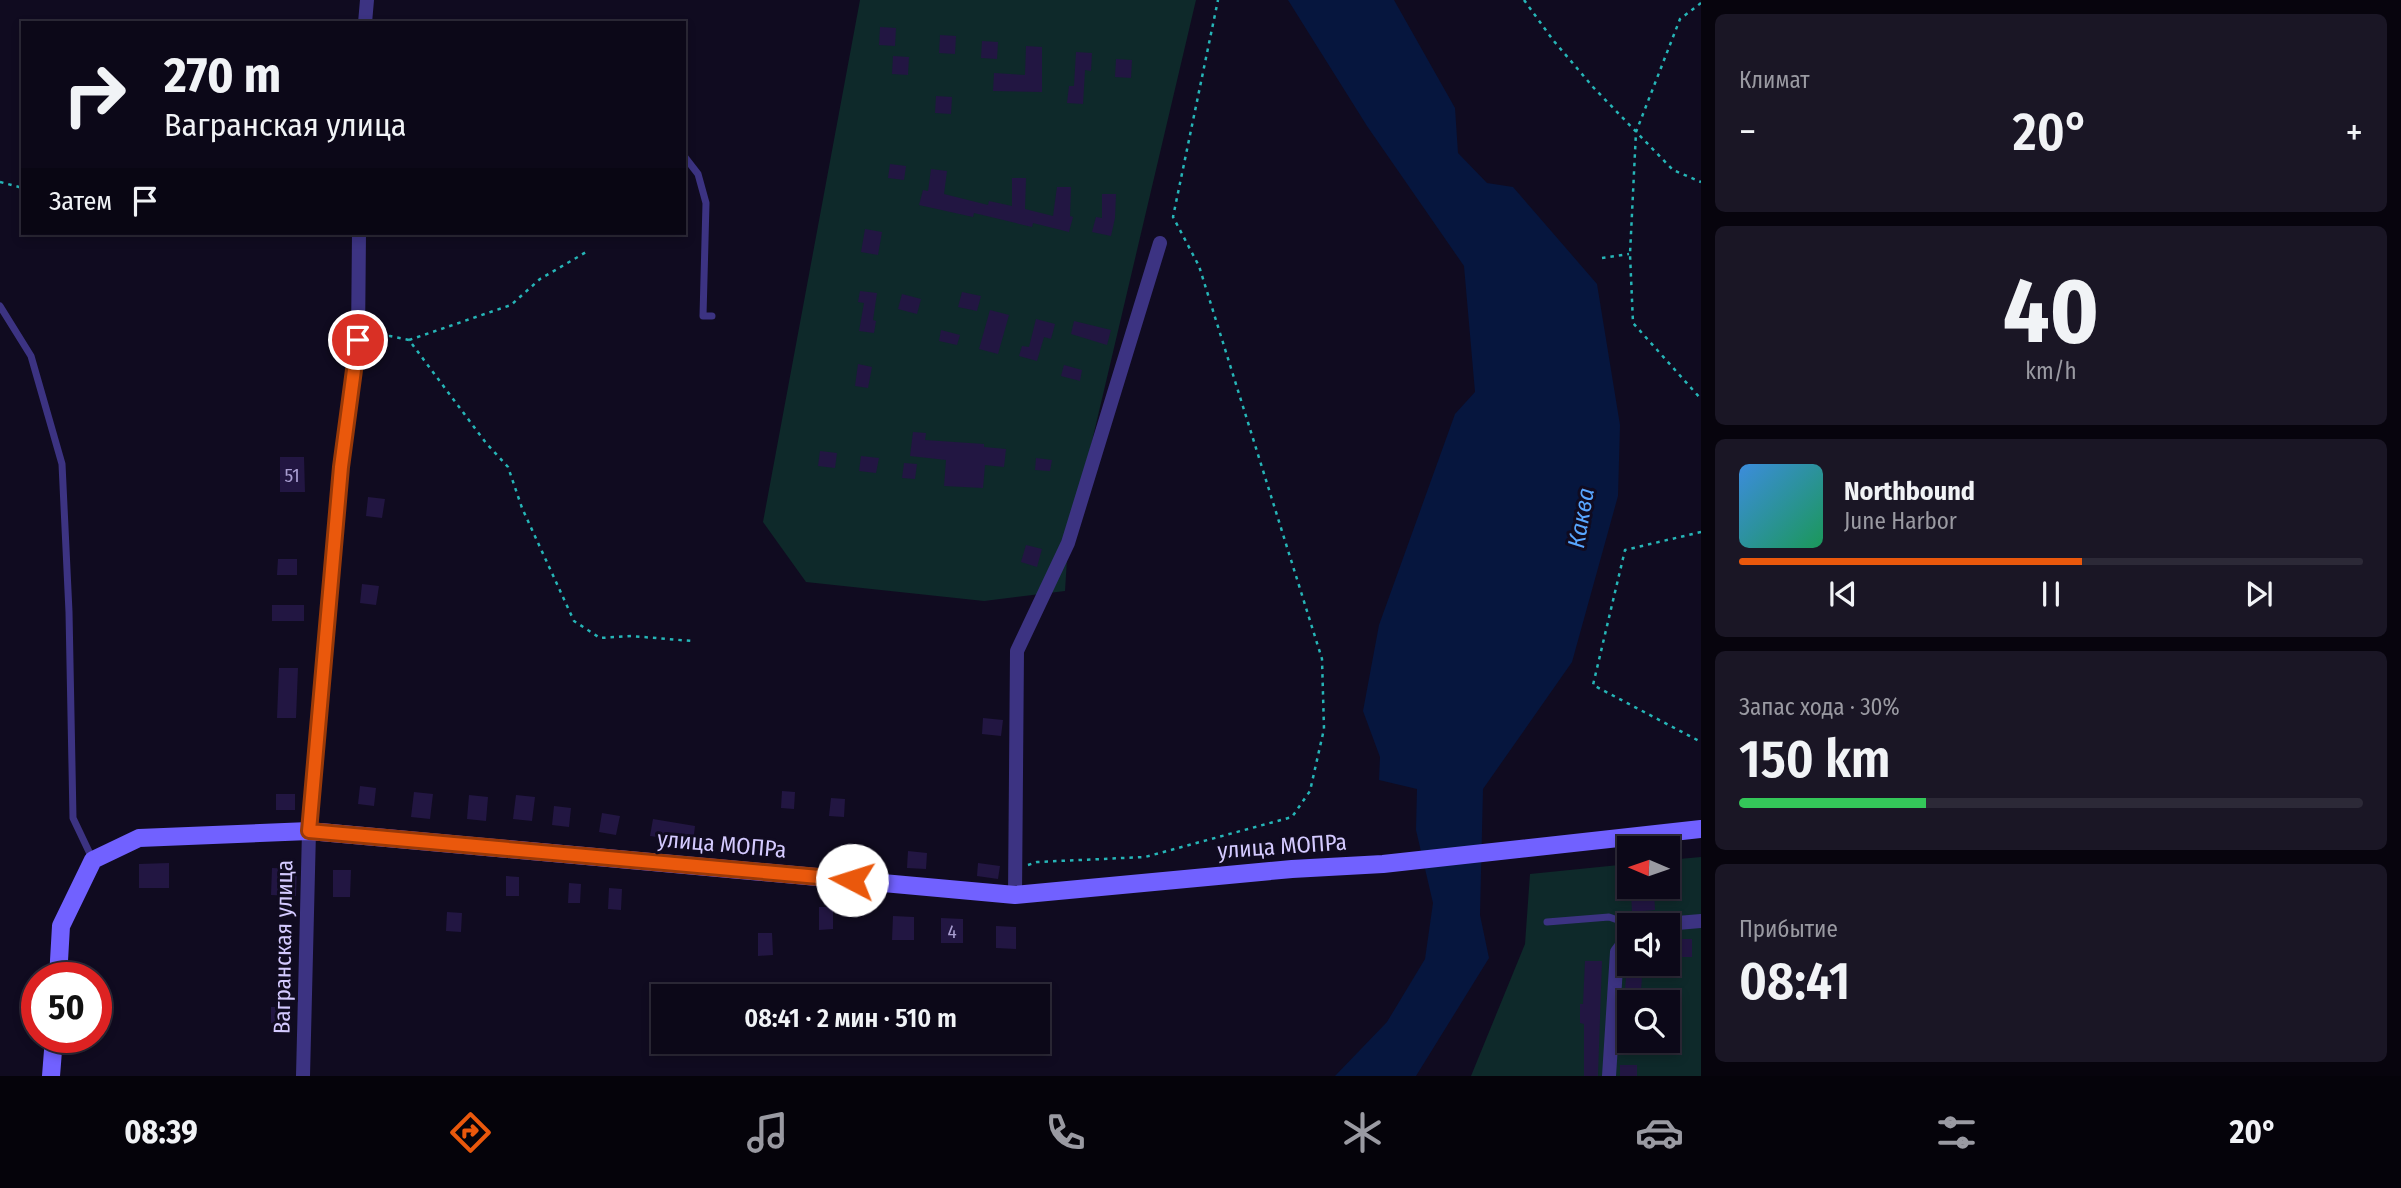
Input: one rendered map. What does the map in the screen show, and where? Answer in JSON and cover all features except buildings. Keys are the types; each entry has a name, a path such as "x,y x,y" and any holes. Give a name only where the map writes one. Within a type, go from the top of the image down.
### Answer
{"main road":[{"name":"улица МОПРа","path":"93,860 139,838 309,831 1015,895 1292,869 1383,864 1701,829"},
{"path":"59,962 61,926 93,860"},
{"path":"51,1076 53,1053"}],"street":[{"path":"365,21 367,0"},
{"name":"Вагранская улица","path":"303,1076 309,831 341,467 358,340 359,235"},
{"path":"1015,895 1017,651 1068,543 1160,243"},
{"path":"1680,922 1701,920"},
{"path":"1609,1076 1617,952"}],"lane":[{"path":"686,159 698,174 706,203 703,316 712,316"},
{"path":"0,306 31,356 62,464 69,612 73,818 93,860"},
{"path":"1547,922 1609,917 1617,920"}],"path":[{"path":"1015,870 1037,862 1145,857 1292,817 1310,790 1316,766 1324,729 1322,659 1199,266 1173,217 1217,0"},
{"path":"1524,0 1553,40 1636,132 1673,170 1701,182"},
{"path":"1701,3 1680,19 1636,132 1630,254 1633,323 1701,399"},
{"path":"0,182 21,187"},
{"path":"358,340 390,336 409,340 511,305 540,279 588,251"},
{"path":"1602,258 1630,254"},
{"path":"409,340 486,443 508,467 522,508 574,621 600,638 631,636 692,641"},
{"path":"1701,532 1625,550 1593,685 1701,742"}],"green space":[{"path":"860,0 1196,0 1068,543 1065,591 984,601 806,582 763,522"},
{"path":"1701,857 1701,1076 1471,1076 1525,944 1530,874 1617,865 1617,900 1680,900 1680,859"}],"water":[{"name":"Каква","path":"1288,0 1394,0 1455,108 1458,153 1487,183 1513,187 1597,284 1620,425 1618,496 1572,662 1483,789 1480,915 1489,958 1416,1076 1335,1076 1387,1022 1425,959 1433,903 1416,830 1417,789 1379,780 1380,757 1363,711 1379,625 1455,414 1475,392 1464,266 1367,126"}],"route":[{"path":"358,340 341,467 309,831 852,880"}]}
